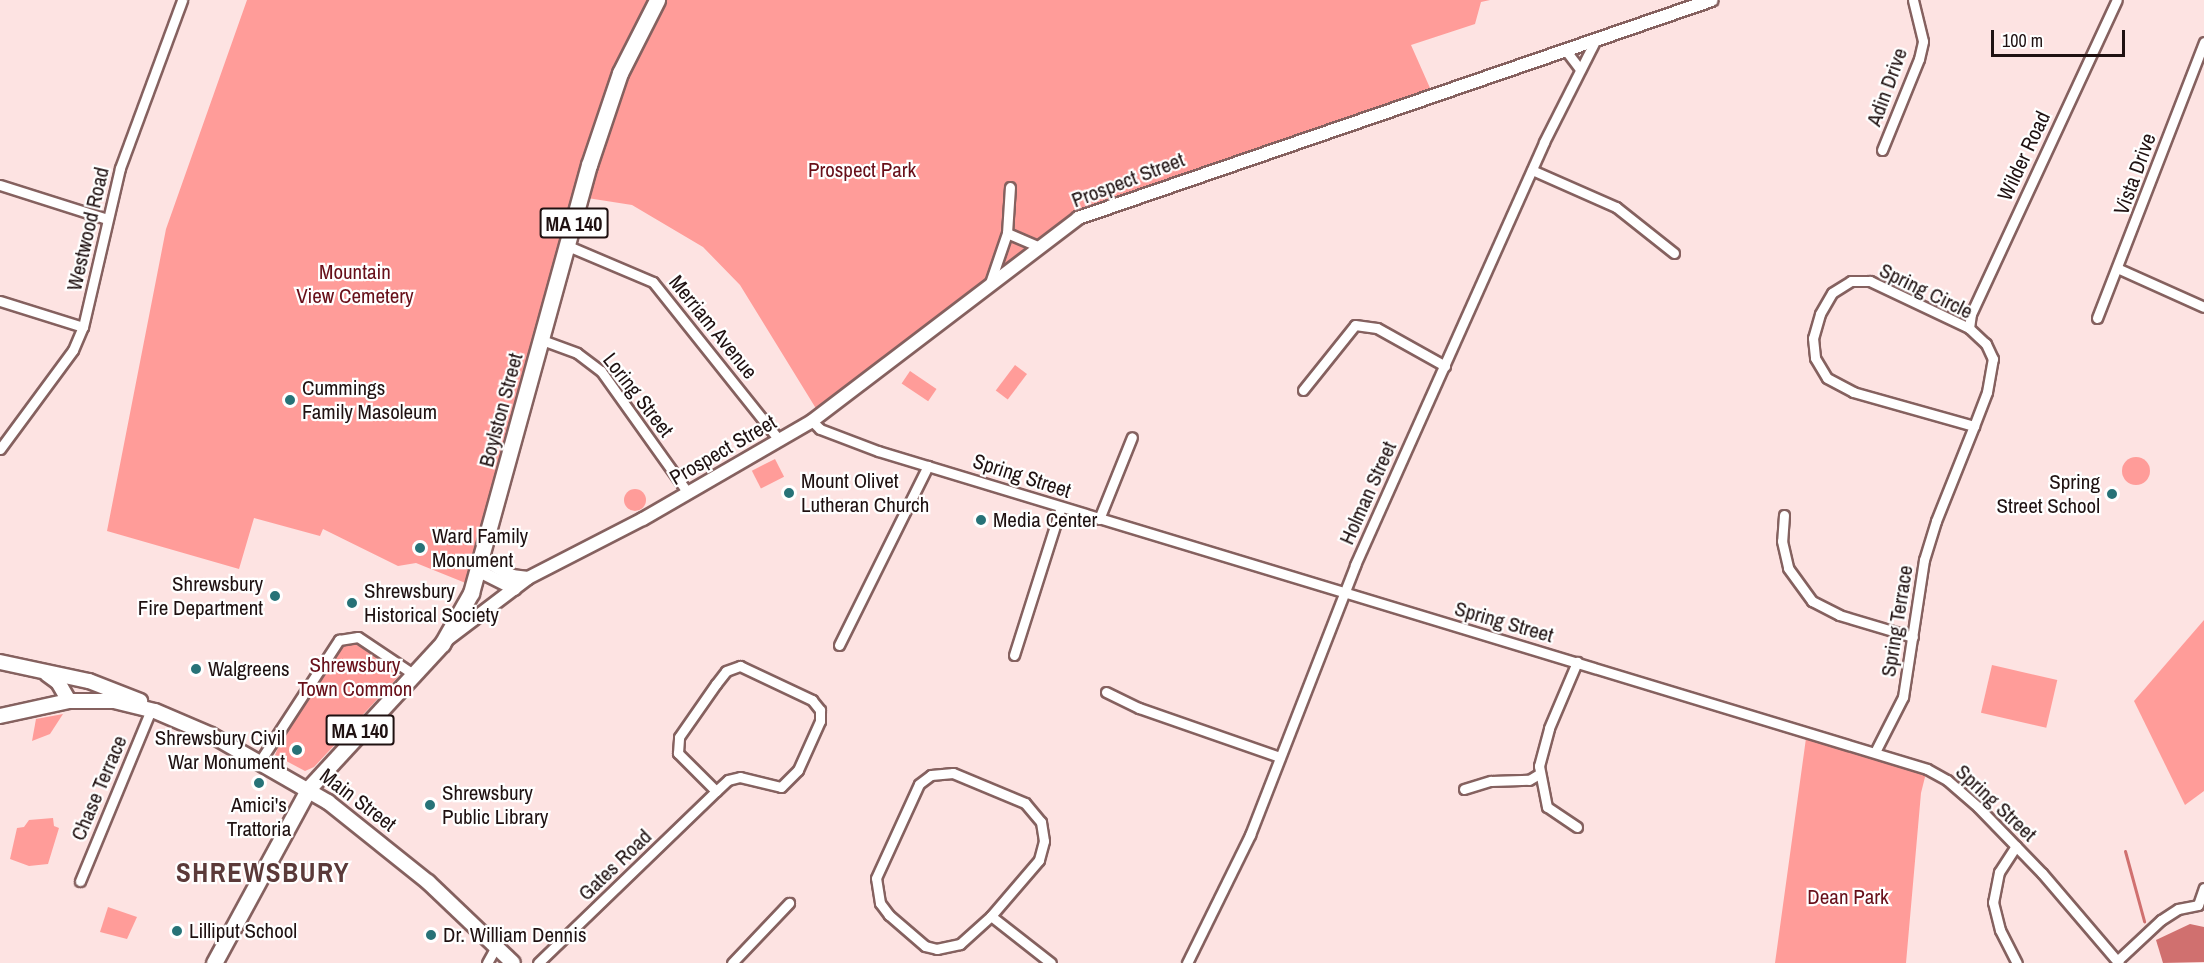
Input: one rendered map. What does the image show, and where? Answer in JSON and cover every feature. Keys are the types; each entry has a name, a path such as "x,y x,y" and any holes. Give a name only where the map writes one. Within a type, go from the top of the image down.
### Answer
{"main road":[{"name":"Boylston Street","path":"309,788 442,644 481,565 568,246 620,73 657,0"},
{"name":"Main Street","path":"0,662 74,678 132,696 151,710 260,761 309,788 428,882 513,963"},
{"path":"47,674 73,701 80,690 74,678"},
{"name":"Main Street","path":"0,716 73,701 114,701 151,710"},
{"name":"MA 140","path":"213,963 309,788"}],"street":[{"name":"Westwood Road","path":"0,449 72,350 83,327 120,168 182,0"},
{"name":"Prospect Street","path":"442,644 528,578 688,493 812,421 1038,246 1098,207 1594,43 1712,0"},
{"name":"Adin Drive","path":"1882,150 1919,59 1923,41 1913,0"},
{"name":"Wilder Road","path":"1969,328 1971,314 2117,0"},
{"name":"Vista Drive","path":"2097,318 2204,42"},
{"name":"Holman Street","path":"1187,963 1231,878 1343,593 1532,170 1594,43"},
{"path":"1567,52 1580,69"},
{"path":"1532,170 1616,207 1674,253"},
{"path":"0,185 107,219"},
{"path":"989,286 1007,233 1010,187"},
{"path":"1007,233 1038,246"},
{"name":"Merriam Avenue","path":"568,246 633,270 658,286 779,440"},
{"path":"2117,268 2204,307"},
{"name":"Spring Circle","path":"1857,280 1870,281 1969,328 1990,351 1994,370 1974,426 1838,386 1819,369 1813,345 1827,300 1840,286 1857,280"},
{"path":"0,301 83,327"},
{"path":"1303,390 1355,325 1377,328 1445,366"},
{"name":"Loring Street","path":"542,340 577,353 601,370 688,493"},
{"name":"Spring Street","path":"812,421 820,429 855,444 1875,752 1947,780 2016,846 2118,962"},
{"name":"Spring Terrace","path":"1875,752 1903,696 1913,637 1914,605 1924,560 1974,426"},
{"path":"1099,519 1132,437"},
{"path":"839,645 928,466"},
{"path":"1014,654 1061,507"},
{"path":"1784,516 1786,561 1807,596 1828,611 1913,637"},
{"path":"481,565 512,576 528,578"},
{"path":"481,565 514,589"},
{"path":"260,761 334,646 350,638 367,642 413,674"},
{"path":"1576,827 1547,807 1539,774 1542,749 1577,662"},
{"name":"Gates Road","path":"538,963 716,791 734,777 770,786 788,785 820,721 816,703 740,666 726,671 679,737 677,746 684,761 716,791"},
{"path":"1106,692 1139,708 1280,757"},
{"name":"Chase Terrace","path":"80,881 151,710"},
{"path":"953,773 1014,797 1032,809 1041,822 1044,841 1039,860 991,916 960,944 937,949 925,946 880,903 876,878 908,802 919,784 931,775 953,773"},
{"path":"1464,789 1491,782 1529,780 1539,774"},
{"path":"2016,846 2000,867 1993,902 1997,923 2017,963"},
{"path":"2118,962 2161,920 2178,909 2201,905 2204,888"},
{"path":"732,963 789,903"},
{"path":"991,916 1051,963"},
{"path":"487,963 496,947"}],"green space":[{"path":"247,0 1490,0 1481,2 1475,24 1411,45 1434,97 1098,207 820,415 740,285 703,247 632,205 581,197 473,586 416,563 398,566 323,529 320,536 254,518 239,569 107,531 166,229"},
{"path":"1015,365 1027,374 1008,400 996,391"},
{"path":"910,371 937,389 928,401 902,383"},
{"path":"2136,457 2146,461 2150,471 2146,481 2136,485 2126,481 2122,471 2126,461"},
{"path":"775,459 784,477 761,489 752,471"},
{"path":"635,489 643,492 646,500 643,508 635,511 627,508 624,500 627,492"},
{"path":"2204,620 2204,791 2185,805 2134,701"},
{"name":"Shrewsbury Town Common","path":"355,644 392,665 399,676 314,767 305,771 275,755 284,733 334,654 340,647"},
{"path":"1992,665 2057,680 2046,728 1981,713"},
{"path":"63,714 50,734 32,741 36,719"},
{"name":"Dean Park","path":"1807,731 1927,769 1921,793 1906,963 1775,963"},
{"path":"53,818 54,826 59,828 48,864 29,866 10,859 17,828 24,827 29,820"},
{"path":"108,907 137,917 127,939 100,932"}],"shaded area":[{"path":"2190,924 2204,927 2204,962 2163,963 2156,940"}],"waterway":[{"path":"2125,851 2144,921"}],"place":[{"name":"Cummings Family Masoleum","path":"290,400"},
{"name":"Mount Olivet Lutheran Church","path":"789,493"},
{"name":"Spring Street School","path":"2112,494"},
{"name":"Media Center","path":"981,520"},
{"name":"Ward Family Monument","path":"420,548"},
{"name":"Shrewsbury Fire Department","path":"275,596"},
{"name":"Shrewsbury Historical Society","path":"352,603"},
{"name":"Walgreens","path":"196,669"},
{"name":"Shrewsbury Civil War Monument","path":"297,750"},
{"name":"Amici's Trattoria","path":"259,783"},
{"name":"Shrewsbury Public Library","path":"430,805"},
{"name":"Lilliput School","path":"177,931"},
{"name":"Dr. William Dennis","path":"431,935"}],"district":[{"name":"SHREWSBURY","path":"263,873"}],"park label":[{"name":"Prospect Park","path":"862,170"},
{"name":"Mountain View Cemetery","path":"355,284"}]}
